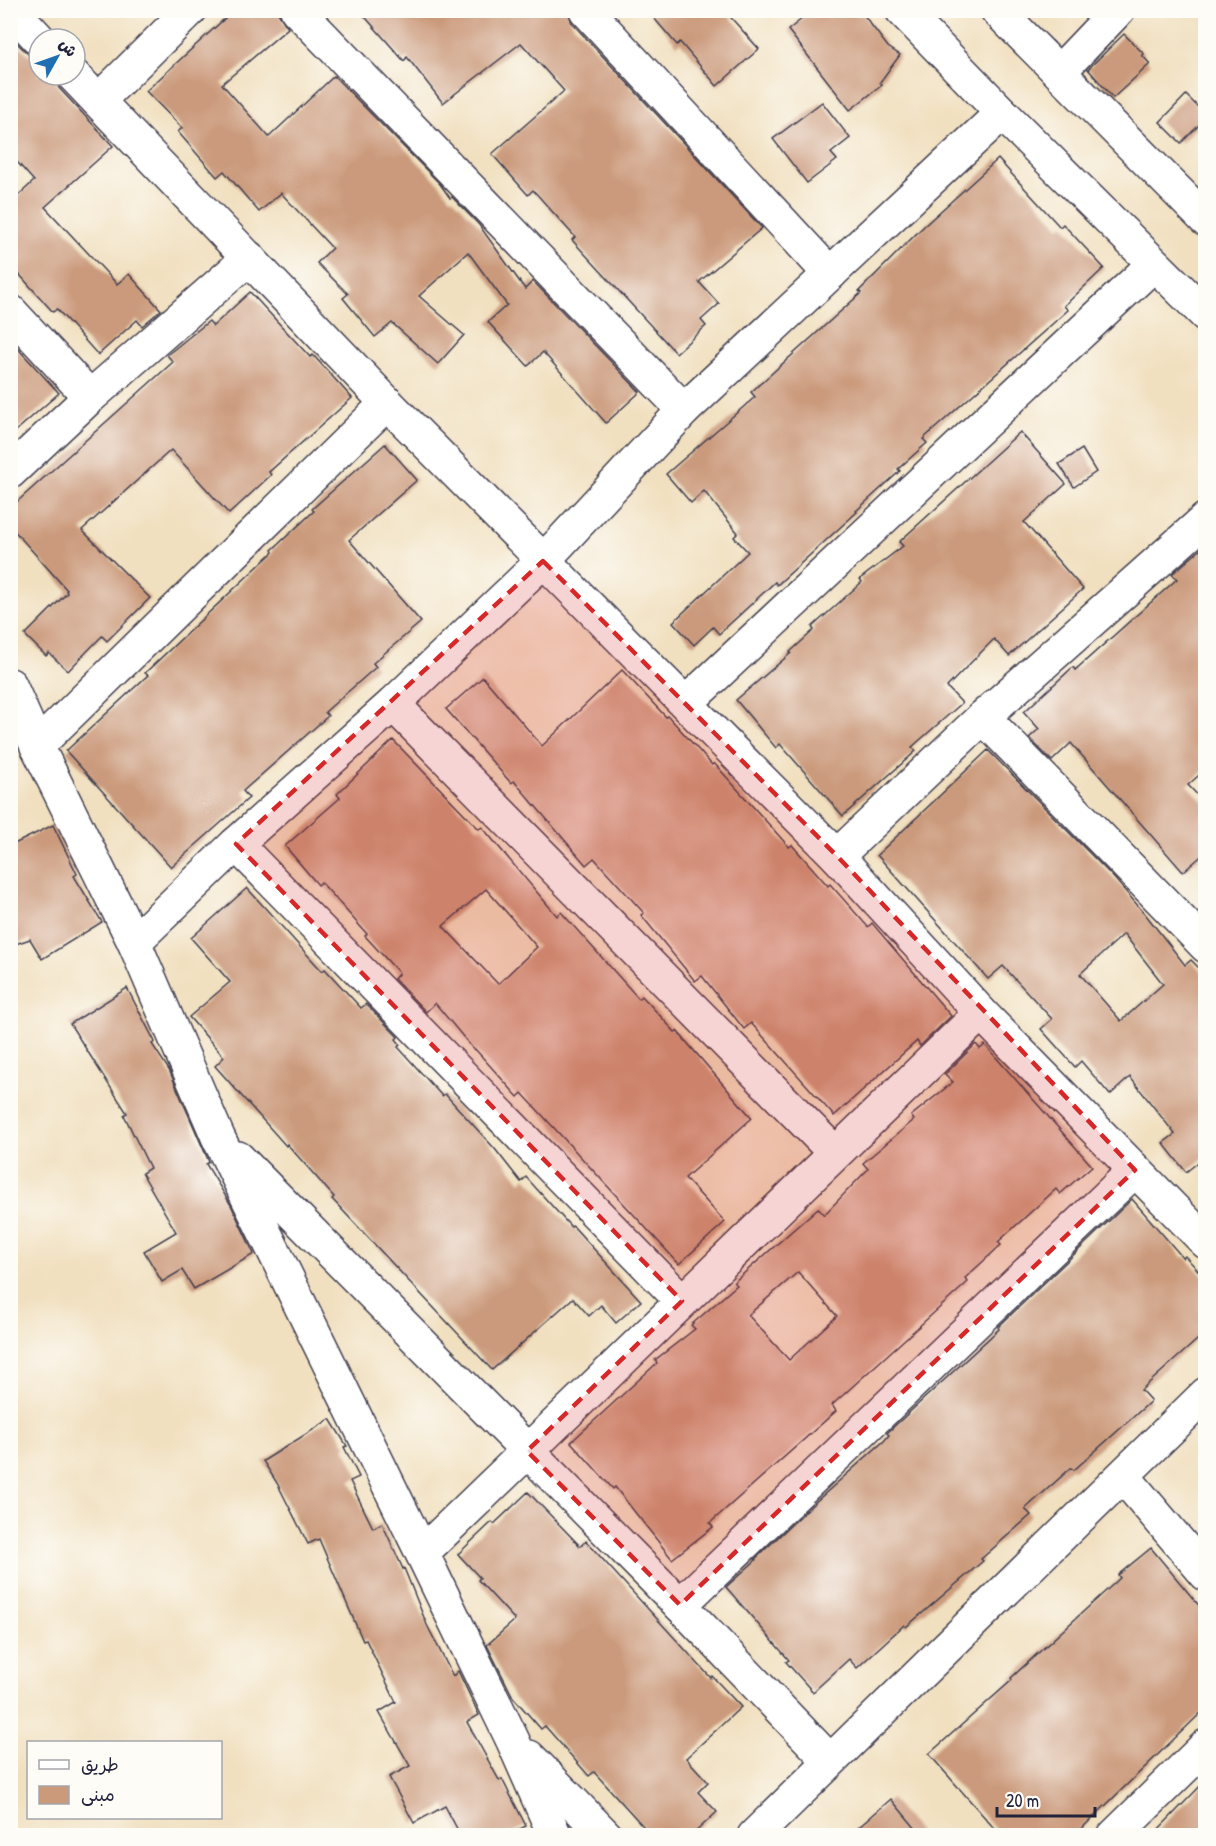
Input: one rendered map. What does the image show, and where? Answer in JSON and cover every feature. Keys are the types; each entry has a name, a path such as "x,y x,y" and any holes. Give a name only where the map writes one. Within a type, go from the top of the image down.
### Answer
{"street":[{"path":"12,10 28,27"},
{"path":"98,101 190,10"},
{"path":"297,10 684,410"},
{"path":"586,10 830,274"},
{"path":"902,10 1002,113 1206,315"},
{"path":"997,10 1206,220"},
{"path":"1059,72 1118,10"},
{"path":"85,87 387,403 837,856 981,1013 1206,1242"},
{"path":"134,942 236,844 393,704 543,561 684,410 1002,113"},
{"path":"10,472 90,397 249,258"},
{"path":"686,703 1154,264"},
{"path":"10,311 90,397"},
{"path":"37,746 387,403"},
{"path":"837,856 984,717 1206,519"},
{"path":"10,685 37,746 134,942 218,1137 422,1552 513,1741 555,1836"},
{"path":"393,704 836,1154"},
{"path":"984,717 1206,946"},
{"path":"236,844 682,1301"},
{"path":"422,1552 981,1013"},
{"path":"218,1137 680,1605 830,1761"},
{"path":"680,1605 1135,1170"},
{"path":"754,1836 1206,1394"},
{"path":"1123,1476 1206,1574"},
{"path":"513,1741 606,1836"},
{"path":"1114,1836 1206,1746"}],"highlighted area":[{"path":"543,561 837,856 1135,1170 680,1605 527,1451 682,1301 236,844"}],"building":[{"path":"234,10 276,10 288,28 222,84 269,137 334,76 440,184 450,198 452,197 479,225 525,289 533,281 640,392 606,423 543,352 528,366 488,322 507,305 468,252 419,296 464,335 438,364 392,323 375,337 343,298 348,294 317,263 332,248 281,193 259,212 224,171 217,177 178,132 182,128 146,91"},
{"path":"359,10 568,10 572,23 762,228 699,282 719,304 701,320 706,326 676,353 572,240 575,237 533,190 528,195 492,154 564,91 521,43 443,103 407,57 404,61"},
{"path":"647,10 724,10 759,49 717,86 680,42 677,45"},
{"path":"813,10 860,10 888,47 900,55 880,82 882,85 850,110 788,30"},
{"path":"1124,34 1144,54 1142,55 1150,64 1113,98 1088,69"},
{"path":"10,36 27,53 27,87 58,87 113,146 45,207 117,284 129,274 161,310 142,326 137,320 98,355 57,309 53,312 10,264 10,203 34,181 10,154"},
{"path":"1186,95 1206,115 1206,118 1181,143 1160,122"},
{"path":"822,102 850,138 831,153 837,160 807,183 773,139"},
{"path":"998,159 1060,227 1063,224 1104,268 1064,306 1068,310 923,439 927,443 898,469 900,471 857,512 777,585 775,582 719,634 713,627 694,645 673,622 748,552 734,537 738,533 704,491 691,503 666,474 755,397 751,392 861,293 859,291 923,227"},
{"path":"250,292 310,357 313,355 352,398 269,472 271,475 229,514 171,450 82,530 150,598 107,641 102,636 68,671 49,653 46,656 25,635 67,593 67,590 10,526 10,508 173,362 167,355 209,321 213,326"},
{"path":"10,340 59,393 10,436"},
{"path":"1020,432 1066,484 1024,522 1083,589 1009,656 994,639 947,687 962,703 912,747 916,751 843,816 780,744 776,748 736,700 791,653 814,630 812,627 862,582 860,579 903,546 899,542"},
{"path":"385,444 417,480 349,540 421,622 373,663 376,667 325,712 328,716 243,791 249,798 171,867 66,751 148,675 145,673 273,552 272,550 314,511 312,509"},
{"path":"1082,449 1096,472 1074,487 1059,464"},
{"path":"1206,545 1206,769 1188,785 1206,804 1206,852 1183,872 1071,743 1052,761 1029,738 1039,729 1024,712 1073,667 1075,670 1177,579 1172,574"},
{"path":"622,670 712,765 714,763 789,847 792,845 828,886 830,884 868,927 872,923 951,1016 920,1046 917,1041 834,1116 751,1023 744,1029 702,976 695,981 641,915 644,913 594,858 586,865 514,781 511,783 446,709 483,677 542,746"},
{"path":"393,740 479,829 482,827 557,916 561,912 639,999 642,996 675,1032 677,1031 752,1118 685,1178 725,1222 679,1264 522,1093 518,1097 474,1050 435,1003 426,1012 394,979 399,973 321,882 318,885 285,846 340,798 337,794","holes":["486,889 537,947 498,984 443,926"]},
{"path":"988,750 1113,877 1185,965 1191,960 1206,975 1206,1156 1186,1172 1163,1143 1175,1134 1130,1077 1110,1095 1081,1061 1075,1067 1041,1029 1052,1019 1003,966 988,979 877,855","holes":["1124,934 1163,984 1121,1021 1080,974"]},
{"path":"53,825 77,874 74,876 102,922 42,959 30,939 10,946 10,846"},
{"path":"247,888 322,971 325,969 361,1008 366,1004 398,1037 396,1039 400,1044 398,1047 442,1096 445,1094 495,1149 521,1182 526,1177 641,1301 616,1323 601,1305 589,1316 573,1298 492,1370 332,1199 334,1197 215,1066 224,1057 189,1017 230,982 191,938"},
{"path":"127,988 155,1042 152,1044 169,1070 209,1162 206,1164 231,1205 254,1254 194,1289 182,1270 162,1282 144,1251 176,1232 142,1173 150,1168 124,1115 127,1113 70,1024"},
{"path":"976,1044 980,1049 985,1045 1092,1166 1060,1194 1056,1189 998,1242 1001,1245 965,1278 968,1282 832,1405 836,1411 710,1523 713,1527 672,1559 615,1487 613,1489 571,1442 657,1363 655,1360 695,1329 691,1325 737,1285 734,1282 818,1208 824,1215 868,1169 863,1163 914,1120 911,1116 953,1082 945,1074","holes":["798,1272 837,1316 789,1360 748,1315"]},
{"path":"1132,1199 1183,1258 1185,1256 1206,1279 1206,1332 1141,1390 1151,1401 1074,1470 1071,1468 1025,1509 1031,1515 981,1559 983,1561 906,1627 904,1625 857,1668 849,1659 813,1692 786,1662 789,1660 726,1587 811,1506 884,1441 889,1435 887,1433 999,1329 998,1327"},
{"path":"330,1419 347,1446 344,1447 359,1477 350,1481 373,1528 382,1523 404,1568 427,1625 453,1676 458,1671 479,1715 467,1722 499,1780 502,1779 526,1826 506,1836 461,1836 445,1806 414,1823 389,1777 410,1766 379,1712 396,1702 366,1640 363,1641 319,1539 308,1544 277,1483 263,1461"},
{"path":"528,1492 580,1546 586,1541 711,1678 712,1676 741,1707 686,1758 708,1782 698,1792 717,1812 691,1836 652,1836 594,1772 589,1776 545,1726 541,1729 513,1697 487,1645 515,1620 478,1580 480,1578 458,1554"},
{"path":"1151,1548 1206,1614 1206,1708 1074,1836 1001,1836 929,1754 1012,1680 1011,1678 1120,1578 1118,1575"},
{"path":"1206,1780 1206,1836 1152,1836"},
{"path":"891,1799 922,1836 849,1836"}]}
